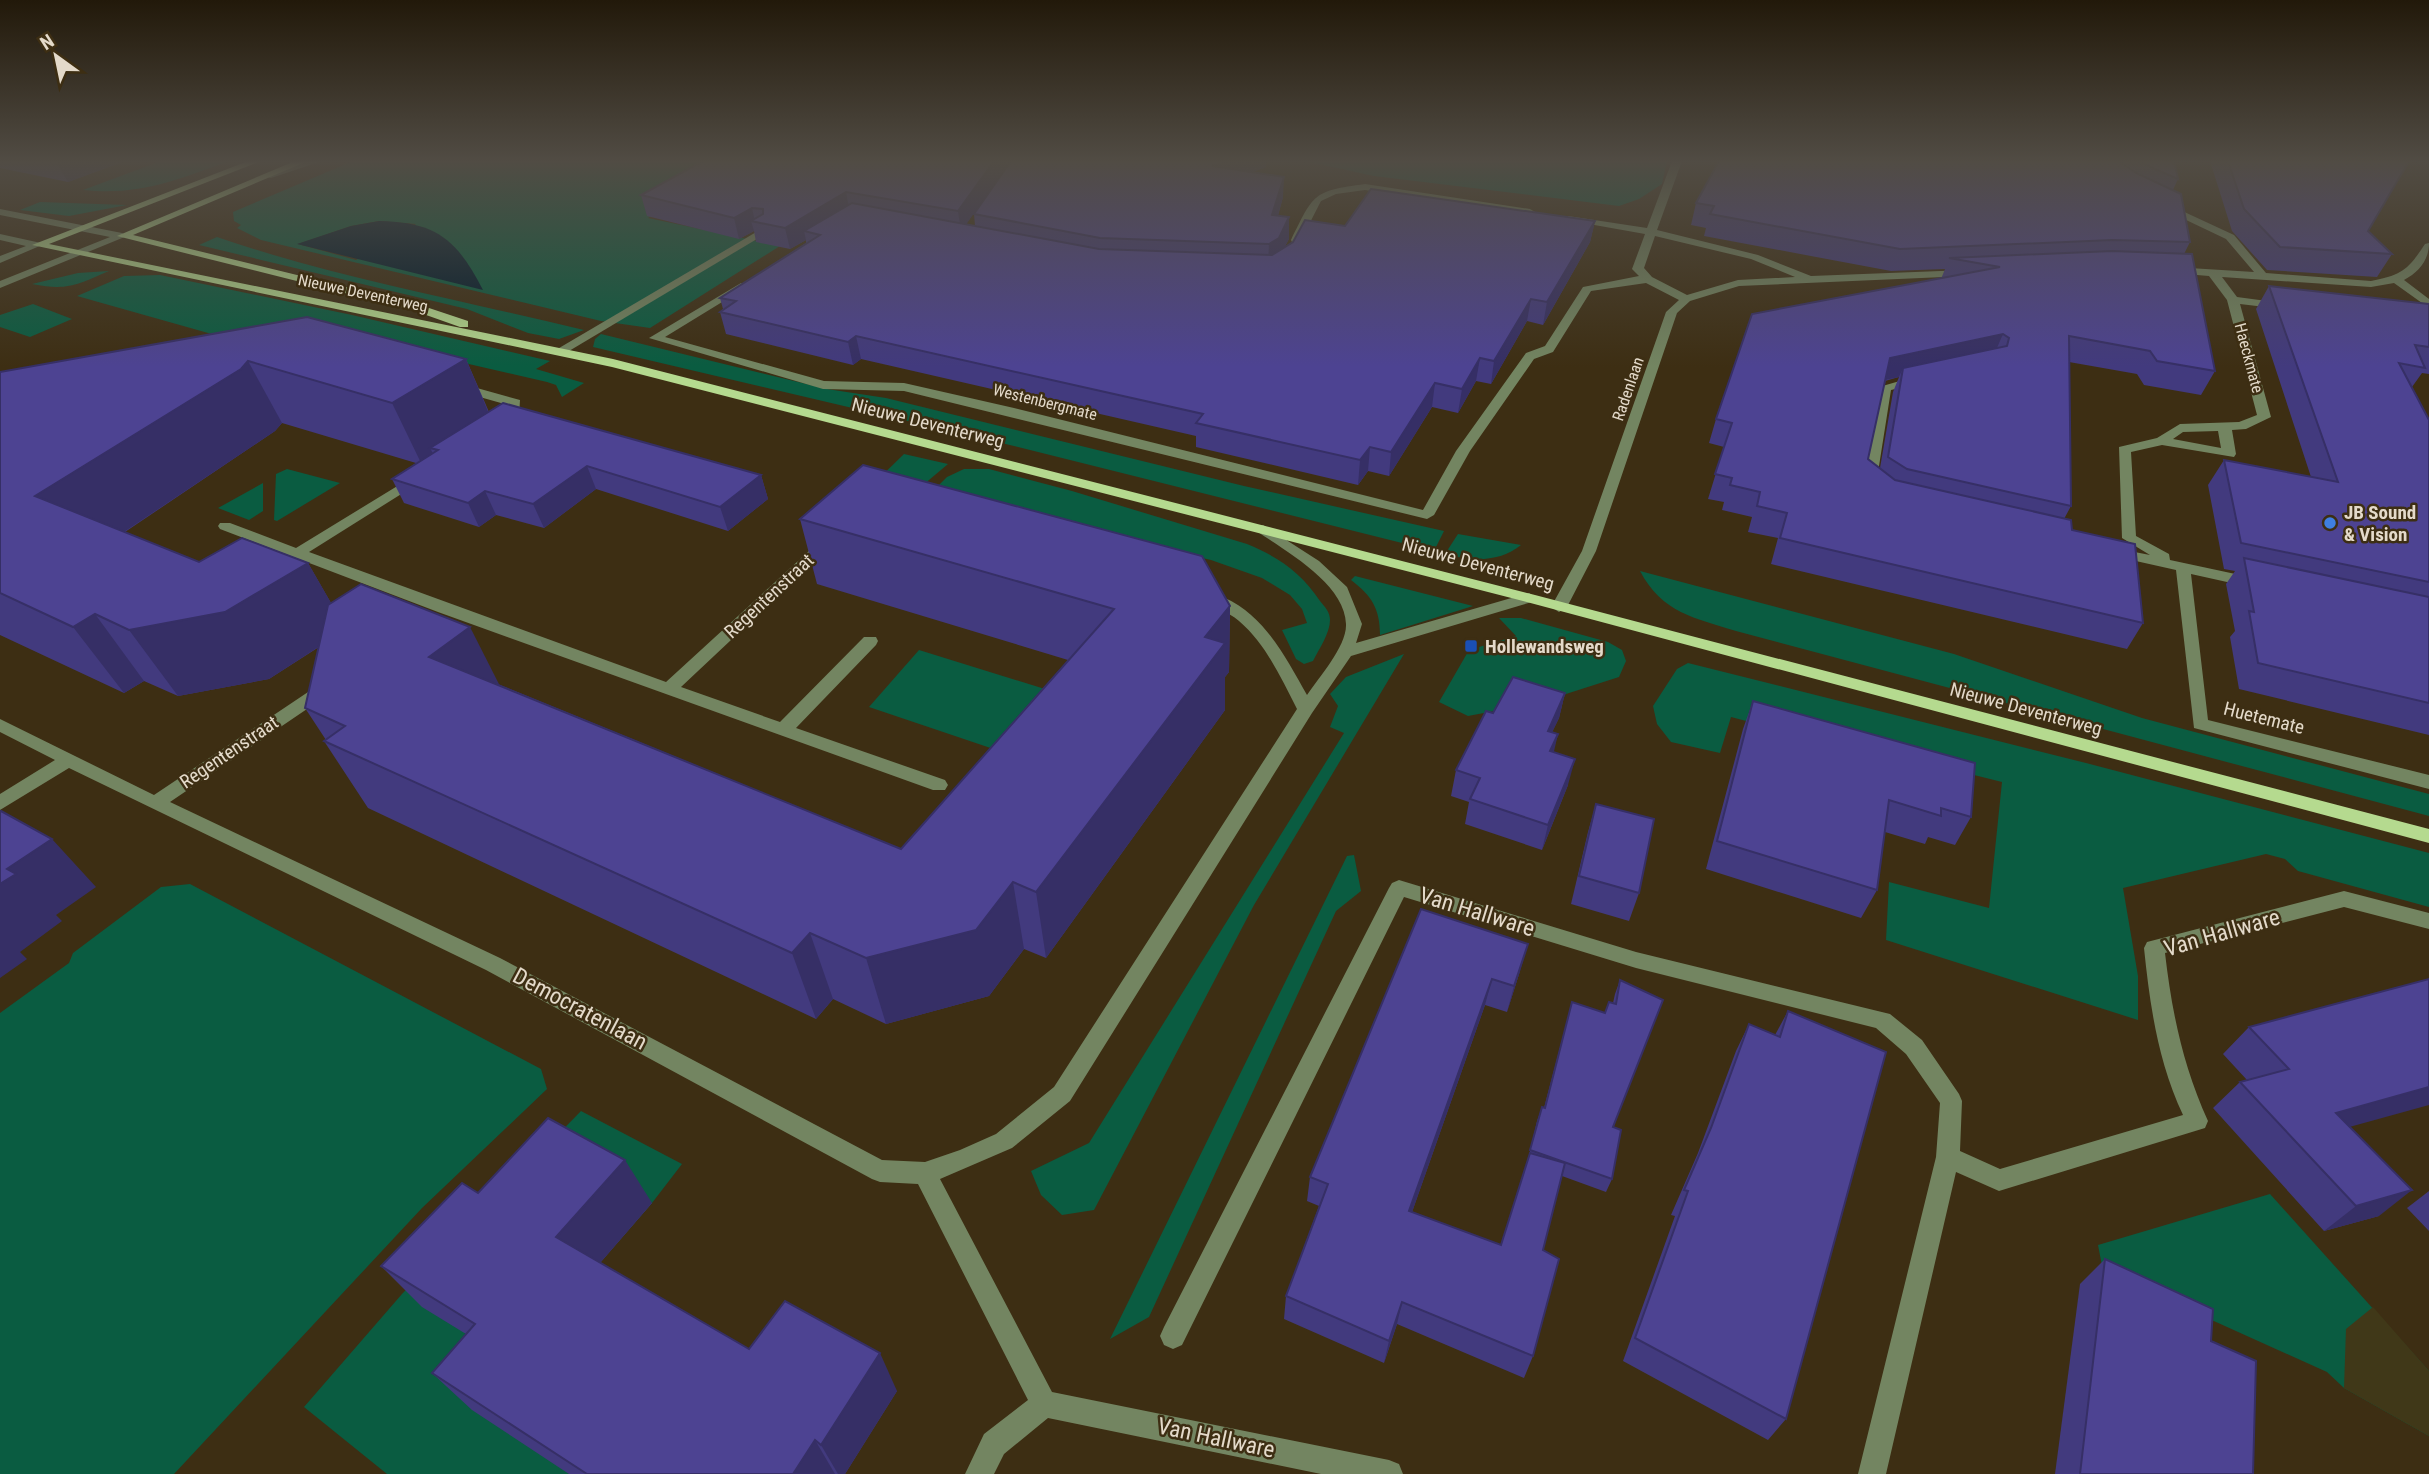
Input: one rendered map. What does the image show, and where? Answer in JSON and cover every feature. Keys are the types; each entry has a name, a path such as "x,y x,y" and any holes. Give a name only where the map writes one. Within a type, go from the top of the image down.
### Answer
{"main road":[{"path":"37,245 77,230"},
{"path":"122,236 137,230"},
{"name":"Nieuwe Deventerweg","path":"122,236 416,307 514,341"},
{"name":"Nieuwe Deventerweg","path":"37,245 396,321 560,351 1529,598 2429,836"}],"street":[{"name":"Nieuwe Deventerweg","path":"96,230 122,236"},
{"path":"1289,253 1301,230"},
{"path":"1640,230 1751,253 1807,279"},
{"path":"2215,230 2230,237 2262,275"},
{"path":"1653,232 1638,270 1648,279 1686,299 1738,284 1978,272"},
{"path":"560,351 762,233"},
{"path":"0,285 122,236"},
{"name":"Nieuwe Deventerweg","path":"0,237 37,245"},
{"path":"0,260 37,245"},
{"path":"2157,268 2371,284 2397,280 2413,272 2429,246"},
{"name":"Haeckmate","path":"2183,568 2129,538 2124,450 2162,441 2180,428 2241,426 2264,417 2233,300 2213,273"},
{"name":"Westenbergmate","path":"749,281 655,338 822,384 904,387 1014,412 1427,516 1463,451 1530,356 1549,349 1587,289 1616,282 1648,279"},
{"path":"2397,280 2429,305"},
{"name":"Radenlaan","path":"1559,607 1589,551 1672,312 1686,299"},
{"name":"Haeckmate","path":"2233,300 2299,307"},
{"path":"1879,492 1868,484 1885,387 1938,376"},
{"path":"451,385 515,403 512,417 490,432"},
{"name":"Haeckmate","path":"2162,441 2229,454 2224,425"},
{"path":"299,552 434,467"},
{"path":"225,526 444,609 939,785"},
{"path":"979,1474 994,1444 1044,1404 925,1173 1004,1141 1062,1094 1306,709 1345,652 1354,624 1342,590 1314,564 1263,529"},
{"name":"Regentenstraat","path":"670,688 837,533"},
{"name":"Haeckmate","path":"2103,549 2265,585"},
{"name":"Huetemate","path":"2183,568 2200,724 2429,782"},
{"path":"1189,590 1221,601 1248,619 1264,635 1306,709"},
{"path":"1345,652 1529,598"},
{"path":"421,624 444,609"},
{"path":"783,730 870,641"},
{"name":"Regentenstraat","path":"155,803 340,679"},
{"name":"Democratenlaan","path":"0,725 155,803 493,964 880,1171 925,1173"},
{"path":"0,803 68,760"},
{"name":"Van Hallware","path":"1173,1336 1399,888 1636,960 1882,1020 1914,1047 1951,1101 1948,1157 1872,1474"},
{"name":"Van Hallware","path":"1948,1157 1999,1180 2197,1121 2180,1089 2164,1030 2154,948 2344,899 2429,921"},
{"name":"Van Hallware","path":"1044,1404 1389,1474"}],"green space":[{"path":"241,230 340,230 298,244 356,260 406,230 704,230 780,246 650,328 601,321 261,240"},
{"path":"217,237 353,277 584,330 559,339 528,333 467,309 199,245"},
{"path":"109,271 63,287 32,284 78,273"},
{"path":"160,275 352,315 550,361 536,369 584,383 562,397 556,385 460,362 258,347 77,296 124,276"},
{"path":"33,304 72,319 30,337 0,327 0,315"},
{"path":"601,334 827,389 886,398 1244,486 1444,531 1434,551 1014,446 593,347 595,339"},
{"path":"904,454 948,464 904,501 863,494"},
{"path":"287,469 340,483 277,521 274,520 276,474"},
{"path":"964,469 989,469 1072,491 1258,549 1279,560 1313,591 1329,614 1324,641 1313,661 1304,664 1296,659 1282,630 1307,623 1302,609 1290,595 1262,578 1211,560 929,495 947,477"},
{"path":"263,483 263,511 249,520 218,508"},
{"path":"1458,534 1521,545 1494,558 1464,558 1445,554"},
{"path":"1640,571 1954,654 2142,718 2429,794 2429,816 1707,622 1669,605 1649,585"},
{"path":"1355,576 1473,606 1380,635 1376,610 1364,592 1351,580"},
{"path":"1499,618 1521,618 1608,642 1622,650 1626,661 1619,677 1541,702 1468,716 1439,702 1469,650 1516,636"},
{"path":"919,650 1077,699 1026,760 869,707"},
{"path":"1404,654 1254,905 1094,1210 1062,1215 1041,1195 1031,1171 1089,1143 1344,733 1330,727 1338,706 1330,694 1346,677"},
{"path":"1688,663 2429,853 2429,907 2298,871 2285,859 2266,854 2123,888 2138,976 2138,1020 1886,940 1889,882 1989,908 2002,782 1922,762 1866,753 1731,717 1720,753 1671,742 1657,724 1653,706 1677,669"},
{"path":"1354,855 1361,891 1336,911 1149,1317 1110,1339 1347,856"},
{"path":"190,884 541,1069 547,1089 422,1208 174,1474 0,1474 0,1013 69,963 73,953 161,887"},
{"path":"581,1111 682,1164 652,1203 512,1363 569,1474 387,1474 304,1407 402,1294"},
{"path":"2270,1194 2429,1371 2429,1436 2344,1388 2327,1372 2103,1271 2098,1245"}],"sand":[{"path":"2373,1307 2429,1371 2429,1436 2344,1388 2346,1329"}],"water":[{"path":"340,230 430,230 454,246 483,290 297,244"}],"building":[{"path":"806,230 996,230 1099,249 1272,255 1293,242 1300,230 1590,230 1547,302 1531,299 1494,361 1480,358 1462,389 1435,383 1391,452 1370,447 1360,460 1196,423 1203,414 856,336 848,342 720,312 736,301 720,298 820,235 804,231"},
{"path":"1057,230 1283,230 1279,238 1269,244 1100,238"},
{"path":"1796,230 2188,230 2190,242 2112,240 1900,249"},
{"path":"2264,230 2369,230 2392,254 2280,247"},
{"path":"2112,251 2192,254 2215,371 2157,361 2150,351 2069,336 2071,506 1907,469 1888,457 1903,368 2007,346 2009,338 2003,334 1890,358 1868,459 1895,480 2071,520 2072,530 2135,544 2143,623 1780,538 1787,513 1757,506 1760,492 1730,485 1732,478 1715,474 1732,423 1716,419 1752,314 2000,267 1949,258"},
{"path":"2269,286 2429,304 2429,347 2415,345 2425,368 2399,363 2429,420 2429,582 2241,543 2224,460 2338,482"},
{"path":"307,317 466,359 392,403 248,361 241,369 35,496 199,562 242,538 308,563 225,612 129,630 95,614 73,627 0,593 0,372"},
{"path":"503,403 761,475 720,507 587,466 533,504 485,491 468,503 392,479 438,450 430,448"},
{"path":"863,465 1202,556 1230,606 1205,637 1225,643 1036,892 1013,882 976,930 866,958 810,933 792,953 324,741 345,726 305,708 328,605 361,584 470,627 429,657 901,849 1114,609 800,519"},
{"path":"2244,558 2429,597 2429,703 2258,663 2249,611 2254,612"},
{"path":"1513,677 1565,693 1548,731 1558,734 1550,751 1575,759 1548,825 1470,799 1480,778 1456,770 1486,711 1493,713"},
{"path":"1753,701 1975,763 1971,817 1941,808 1941,816 1889,800 1877,890 1717,841"},
{"path":"1596,804 1654,819 1639,893 1579,876"},
{"path":"0,812 52,839 7,869 16,874 0,884"},
{"path":"1421,909 1528,944 1514,986 1492,979 1409,1211 1501,1245 1530,1153 1565,1163 1543,1250 1559,1259 1533,1356 1402,1302 1389,1341 1286,1296 1328,1184 1310,1177"},
{"path":"2429,979 2429,1087 2336,1113 2412,1190 2356,1206 2240,1082 2289,1069 2249,1027"},
{"path":"1620,980 1663,1000 1613,1127 1621,1130 1612,1179 1530,1150 1542,1107 1545,1108 1572,1002 1605,1013 1609,1002 1616,1004"},
{"path":"1788,1011 1886,1052 1786,1419 1635,1338 1688,1191 1684,1190 1711,1128 1749,1024 1780,1037"},
{"path":"548,1118 625,1160 556,1237 749,1349 785,1301 880,1353 821,1445 815,1440 793,1474 587,1474 432,1373 475,1324 381,1266 462,1183 478,1193"},
{"path":"2105,1259 2213,1309 2211,1341 2256,1361 2253,1474 2080,1474"}],"place":[{"name":"JB Sound & Vision","path":"2330,523"},
{"name":"Hollewandsweg","path":"1471,646"}]}
